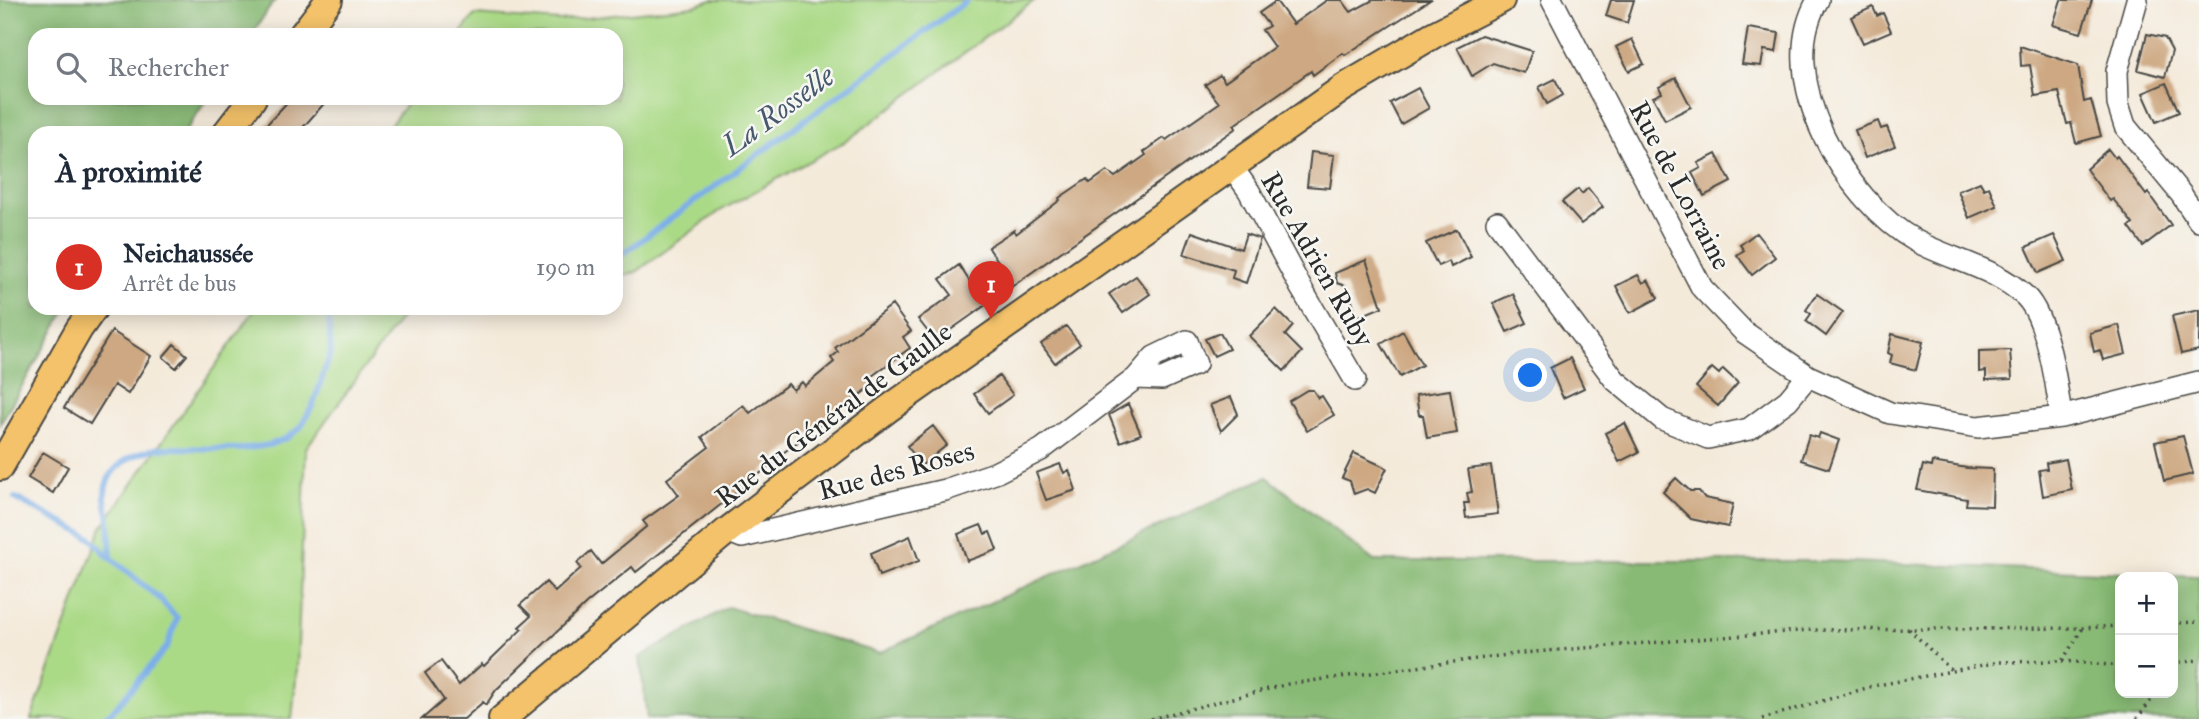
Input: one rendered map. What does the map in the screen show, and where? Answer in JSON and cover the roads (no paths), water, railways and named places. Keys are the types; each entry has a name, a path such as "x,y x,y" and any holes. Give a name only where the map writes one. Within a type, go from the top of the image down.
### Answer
{"main road":[{"path":"307,28 329,0"},
{"name":"Rue du Général de Gaulle","path":"502,719 727,531 888,410 1343,88 1433,35 1500,0"},
{"path":"231,126 248,105"},
{"path":"0,467 89,315"}],"street":[{"name":"Rue de Lorraine","path":"1552,0 1702,288 1744,331 1808,376 1890,412 1978,427 2061,417 2199,382"},
{"path":"1818,0 1807,25 1802,52 1816,116 1835,157 1857,191 1884,219 1916,241 2004,280 2027,297 2043,323 2061,417"},
{"path":"2137,0 2117,71 2118,104 2125,126 2181,194 2199,221"},
{"name":"Rue Adrien Ruby","path":"1232,167 1355,380"},
{"path":"1497,222 1615,380 1662,419 1708,438 1749,429 1788,400 1808,376"},
{"name":"Rue des Roses","path":"727,531 742,537 945,490 995,473 1041,450 1136,378"}],"waterway":[{"name":"La Rosselle","path":"623,254 968,0"},
{"name":"La Rosselle","path":"99,719 110,714 167,647 177,618 159,598 111,558 105,496 111,475 133,457 160,448 242,449 269,445 287,438 300,428 313,405 331,352 328,315"},
{"path":"15,498 91,538 110,558"}],"place":[{"name":"Neichaussée","path":"991,319"}]}
